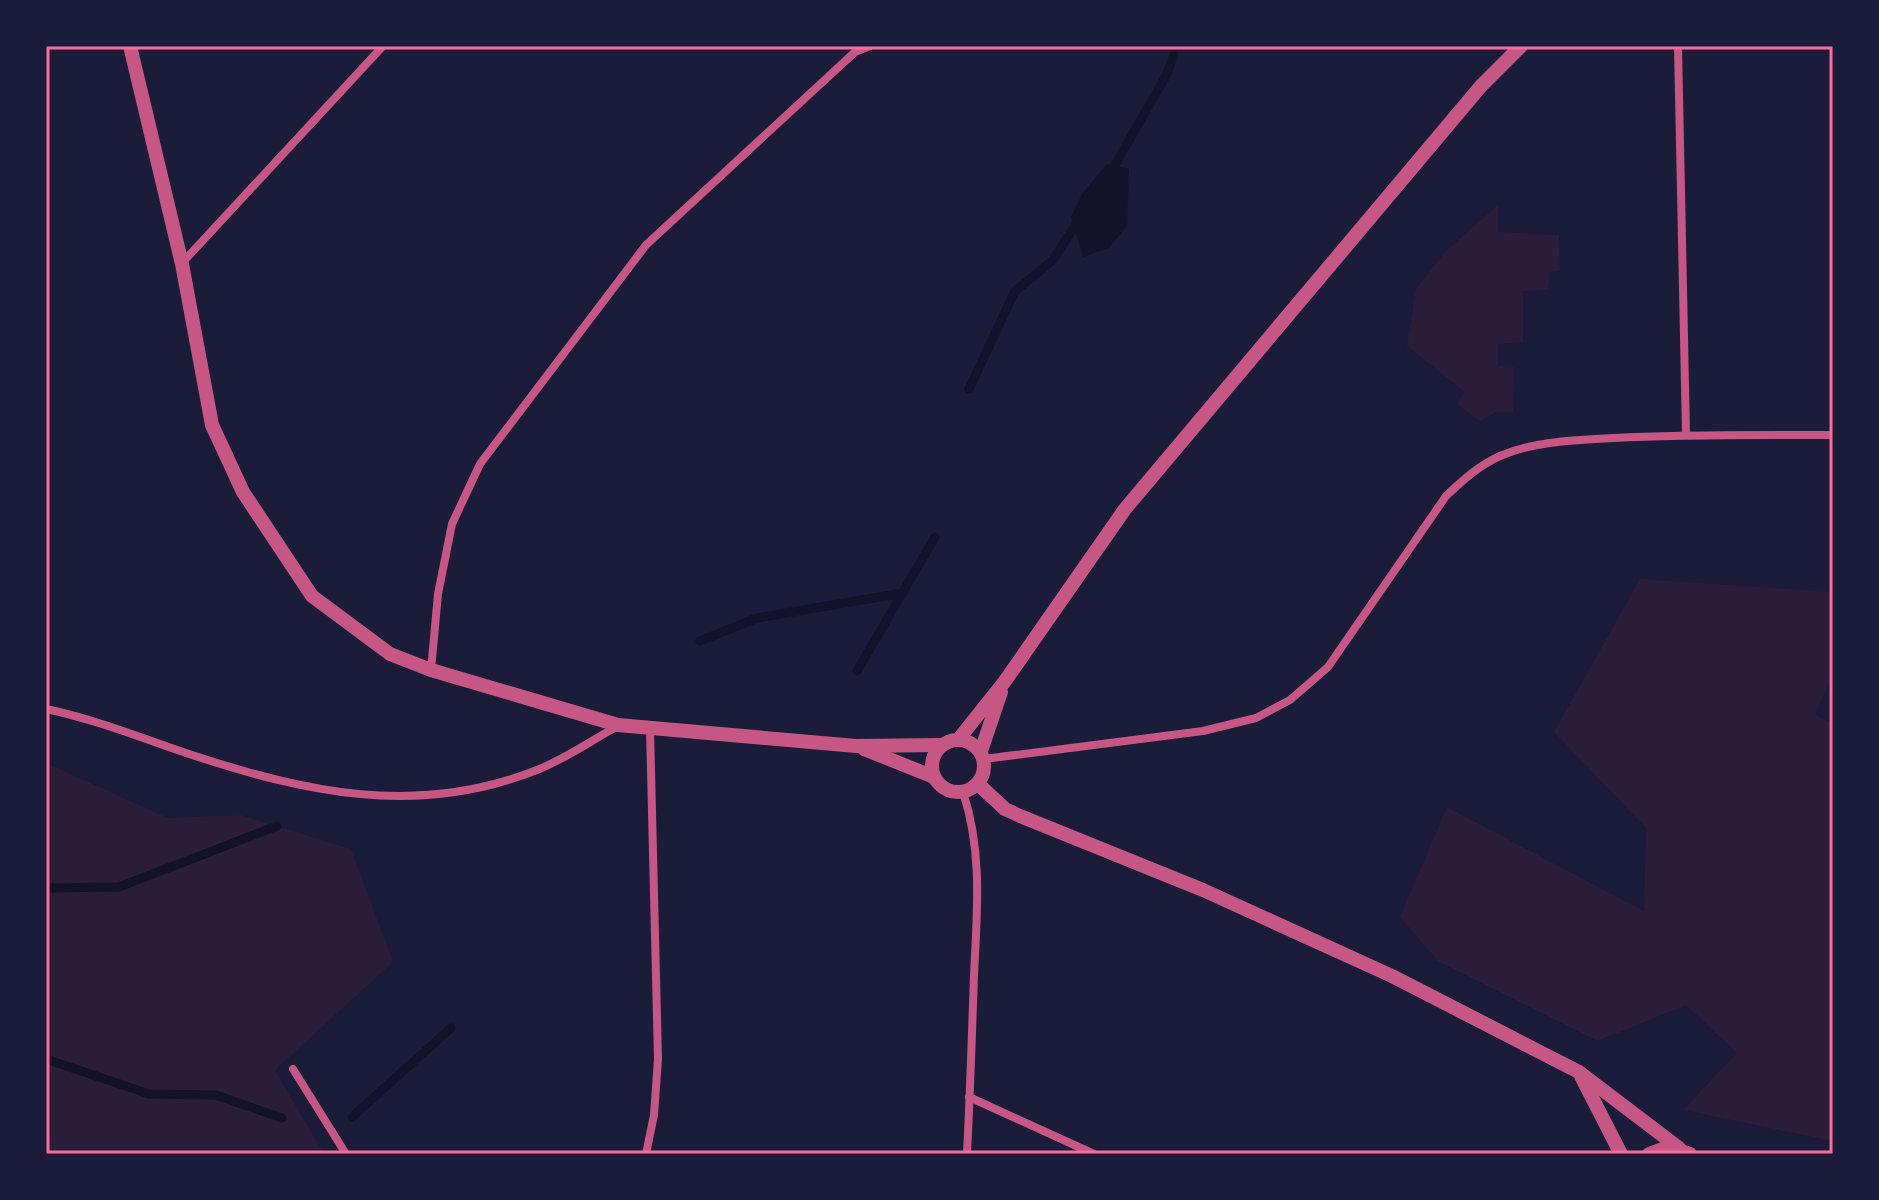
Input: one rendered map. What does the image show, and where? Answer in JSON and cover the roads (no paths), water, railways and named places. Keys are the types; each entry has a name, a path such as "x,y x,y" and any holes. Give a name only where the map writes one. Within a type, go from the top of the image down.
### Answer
{"street":[{"path":"130,46 182,264 212,425 243,492 312,596 390,654 431,670 618,725 856,746 942,745 958,740 967,741 982,755 1203,731 1256,718 1290,700 1328,667 1446,496 1470,473 1500,456 1537,445 1686,434 1833,435"},
{"path":"182,264 383,46"},
{"path":"431,670 438,594 452,524 480,464 646,245 858,49 870,46"},
{"path":"958,740 1005,681 1125,509 1481,86 1521,46"},
{"path":"1678,46 1686,434"},
{"path":"856,746 934,777 946,789 963,792 978,784 983,776 982,755 1005,681"},
{"path":"46,709 84,716 274,781 382,797 423,797 462,791 538,769 618,725"},
{"path":"646,1154 654,1115 658,1059 650,729"},
{"path":"934,777 933,760 942,745"},
{"path":"978,784 1005,809 1203,890 1378,970 1579,1072 1685,1151"},
{"path":"963,792 977,852 967,1154"},
{"path":"293,1069 346,1154"},
{"path":"1579,1072 1621,1154"},
{"path":"969,1097 1094,1154"},
{"path":"1649,1154 1668,1147 1685,1151"}],"waterway":[{"path":"1109,175 1166,76 1174,55"},
{"path":"969,389 1015,291 1052,261 1079,220"},
{"path":"857,671 935,537"},
{"path":"700,641 757,618 903,593"},
{"path":"46,888 119,887 277,826"},
{"path":"352,1117 451,1028"},
{"path":"46,1059 149,1094 216,1095 282,1118"}]}
